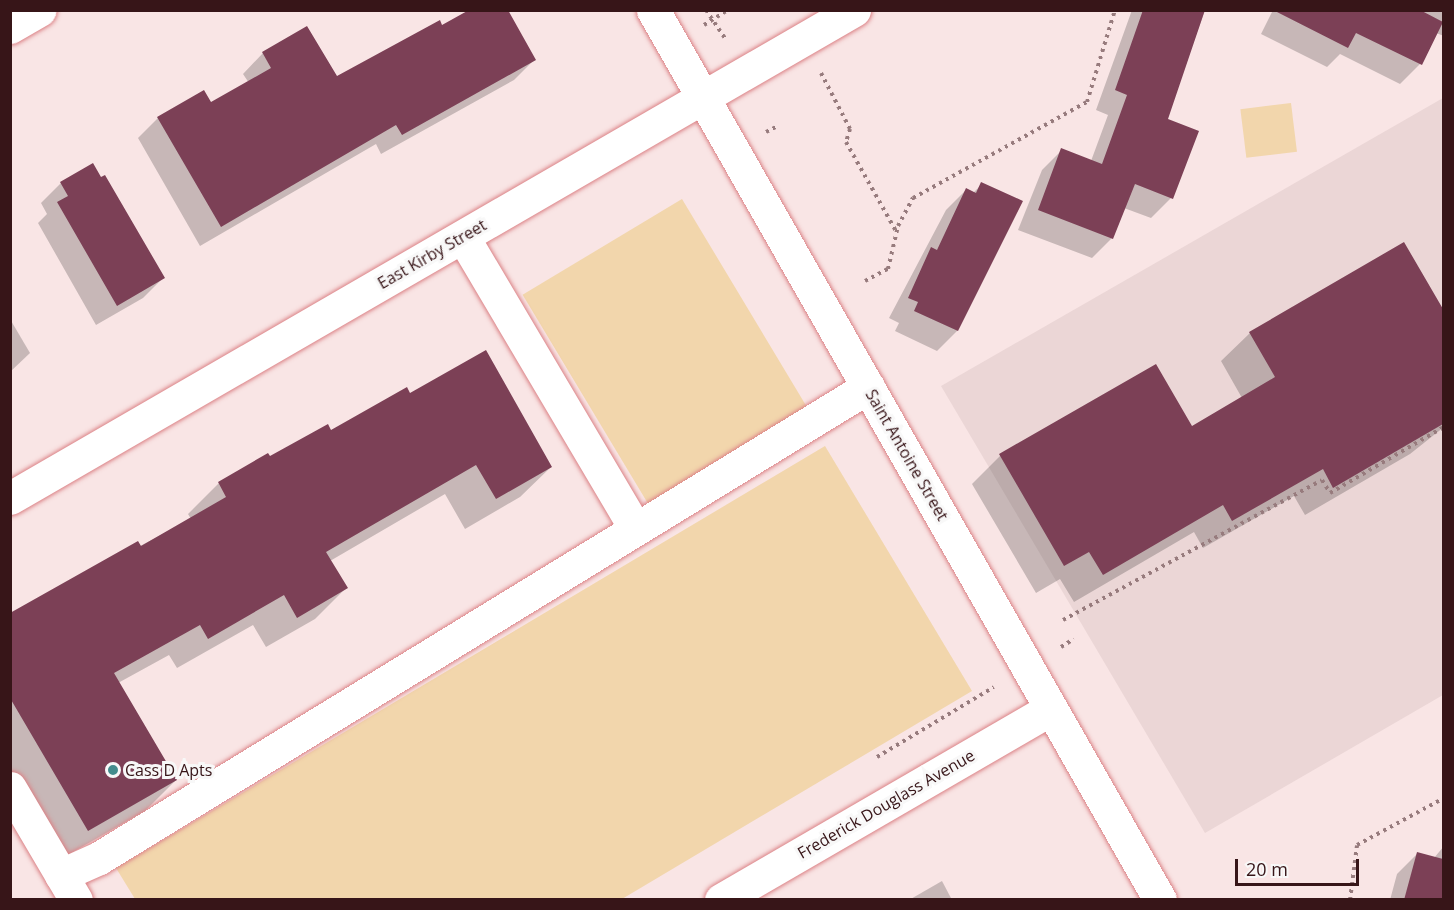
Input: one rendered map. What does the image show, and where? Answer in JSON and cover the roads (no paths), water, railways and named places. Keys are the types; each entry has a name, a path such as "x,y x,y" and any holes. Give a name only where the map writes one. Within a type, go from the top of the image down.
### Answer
{"street":[{"path":"10,27 40,10"},
{"name":"Saint Antoine Street","path":"653,10 1160,900"},
{"name":"East Kirby Street","path":"10,498 854,10"},
{"path":"463,237 636,529"},
{"path":"10,788 69,887 99,858 868,387"},
{"name":"Frederick Douglass Avenue","path":"722,900 1051,709"}],"place":[{"name":"Cass D Apts","path":"113,770"}]}
